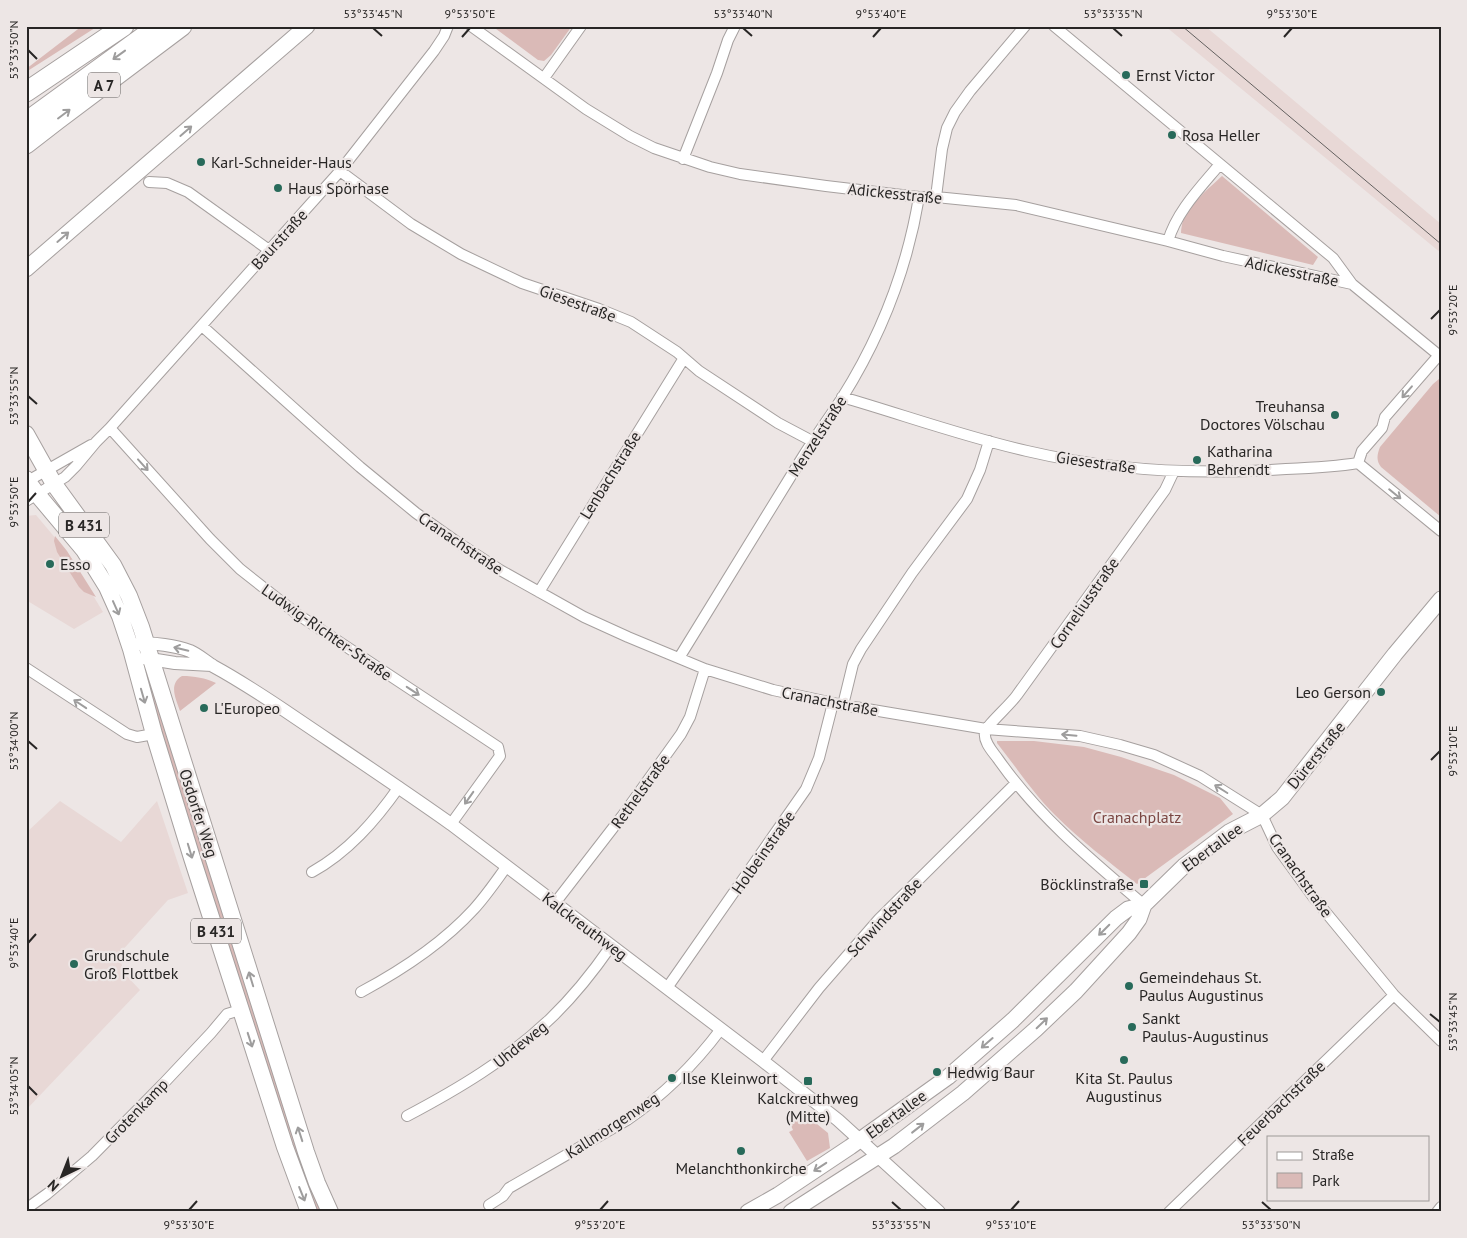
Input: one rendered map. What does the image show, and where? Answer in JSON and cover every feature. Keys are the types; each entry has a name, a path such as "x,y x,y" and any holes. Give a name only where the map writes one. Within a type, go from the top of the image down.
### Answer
{"highway":[{"path":"26,92 124,26"},
{"name":"A 7","path":"26,122 158,26"},
{"name":"A 7","path":"26,144 182,26"}],"main road":[{"path":"26,269 307,26"},
{"name":"Osdorfer Weg","path":"26,434 50,477 113,566 129,596 154,734 240,1010 285,1147 309,1212"},
{"name":"Osdorfer Weg","path":"29,488 84,550 97,570 120,616 138,646 151,660 306,1152 330,1212"},
{"name":"Dürerstraße","path":"1262,815 1282,798 1395,654 1441,599"},
{"name":"Ebertallee","path":"791,1212 894,1146 963,1093 1076,991 1129,934 1139,919 1144,904 1184,866 1229,832 1262,815"},
{"name":"Ebertallee","path":"748,1212 778,1195 861,1140 948,1077 1013,1020 1116,918 1128,908 1144,904"}],"street":[{"name":"Baurstraße","path":"50,477 76,466 340,171 434,51 448,26"},
{"name":"Adickesstraße","path":"471,26 586,109 630,136 654,148 710,167 740,174 919,197 1016,205 1223,256 1352,284"},
{"path":"544,78 581,26"},
{"path":"683,159 728,40 736,26"},
{"path":"936,197 942,149 947,128 955,112 970,91 1025,26"},
{"path":"1054,26 1333,258 1352,284 1440,356 1385,417 1382,428 1362,451 1358,463 1441,531"},
{"path":"1168,241 1172,227 1182,212 1220,164"},
{"name":"Giesestraße","path":"340,171 411,224 461,254 522,283 631,322 677,352 699,371 778,423 812,441"},
{"path":"149,182 167,183 188,192 270,250"},
{"name":"Menzelstraße","path":"679,658 812,441 842,397 871,346 893,296 910,244 919,197"},
{"name":"Cranachstraße","path":"202,326 324,436 416,513 500,570 584,616 705,669 773,690 838,704 986,728 1080,736 1154,755 1200,776 1262,815 1277,847 1314,898 1394,995 1441,1041"},
{"name":"Lenbachstraße","path":"539,592 684,358"},
{"name":"Giesestraße","path":"842,397 989,441 1074,460 1174,471 1260,471 1341,466 1358,463"},
{"name":"Ludwig-Richter-Straße","path":"110,428 240,570 297,614 498,747 500,756 451,824"},
{"name":"Holbeinstraße","path":"667,988 806,789 860,649 912,573 966,500 980,470 989,441"},
{"name":"Baurstraße","path":"50,477 96,442"},
{"name":"Corneliusstraße","path":"986,728 1017,696 1165,490 1174,471"},
{"path":"29,488 50,477"},
{"path":"29,488 50,477"},
{"name":"Kalckreuthweg","path":"138,646 188,650 196,654 263,696 399,787 507,866 846,1126 939,1212"},
{"name":"Kalckreuthweg","path":"151,660 212,665"},
{"path":"26,668 127,734 137,737 154,734"},
{"name":"Rethelstraße","path":"555,903 623,815 681,734 690,718 705,669"},
{"path":"986,728 986,742 1016,783 1042,813 1068,840 1144,904"},
{"name":"Schwindstraße","path":"763,1061 819,988 879,919 1016,783"},
{"path":"312,872 335,858 357,838 399,787"},
{"path":"361,992 408,964 458,926 489,891 507,866"},
{"name":"Uhdeweg","path":"407,1116 472,1080 492,1067 531,1036 578,990 612,946"},
{"name":"Feuerbachstraße","path":"1168,1212 1394,995"},
{"name":"Grotenkamp","path":"26,1209 92,1156 163,1084 227,1014 240,1010"},
{"name":"Kallmorgenweg","path":"489,1206 504,1196 510,1188 627,1120 645,1107 684,1073 703,1053 720,1029"},
{"path":"1438,1212 1441,1207"}],"shaded area":[{"path":"1165,26 1205,26 1441,224 1441,253"},
{"name":"Esso","path":"36,515 67,552 103,612 74,629 26,600 26,516"},
{"name":"Grundschule Groß Flottbek","path":"60,801 121,842 157,801 188,893 168,900 119,954 124,973 140,990 26,1110 26,833"}],"green space":[{"path":"82,26 98,26 26,72 26,69"},
{"path":"492,26 572,26 551,55 544,61 538,60"},
{"path":"1222,176 1318,257 1313,265 1181,233 1183,221 1190,208"},
{"path":"1441,379 1441,517 1381,467 1378,462 1380,447"},
{"path":"55,536 67,551 96,597 84,592 79,587 57,552 54,541"},
{"path":"150,675 206,850 197,853 145,677"},
{"path":"182,676 191,676 216,683 180,711 174,687 175,683"},
{"name":"Cranachplatz","path":"997,741 1034,741 1084,747 1121,757 1174,775 1220,798 1233,814 1137,884 1085,842 1047,807"},
{"path":"208,856 325,1212 316,1212 283,1125 199,859"},
{"path":"801,1111 828,1133 830,1148 807,1161 789,1132 793,1130 788,1119"}],"tram line":[{"path":"1182,26 1441,244"}],"place":[{"name":"Ernst Victor","path":"1126,75"},
{"name":"Rosa Heller","path":"1172,135"},
{"name":"Karl-Schneider-Haus","path":"201,162"},
{"name":"Haus Spörhase","path":"278,188"},
{"name":"Treuhansa Doctores Völschau","path":"1335,415"},
{"name":"Katharina Behrendt","path":"1197,460"},
{"name":"Esso","path":"50,564"},
{"name":"Leo Gerson","path":"1381,692"},
{"name":"L'Europeo","path":"204,708"},
{"name":"Böcklinstraße","path":"1144,884"},
{"name":"Grundschule Groß Flottbek","path":"74,964"},
{"name":"Gemeindehaus St. Paulus Augustinus","path":"1129,986"},
{"name":"Sankt Paulus-Augustinus","path":"1132,1027"},
{"name":"Kita St. Paulus Augustinus","path":"1124,1060"},
{"name":"Hedwig Baur","path":"937,1072"},
{"name":"Ilse Kleinwort","path":"672,1078"},
{"name":"Kalckreuthweg (Mitte)","path":"808,1081"},
{"name":"Melanchthonkirche","path":"741,1151"}]}
